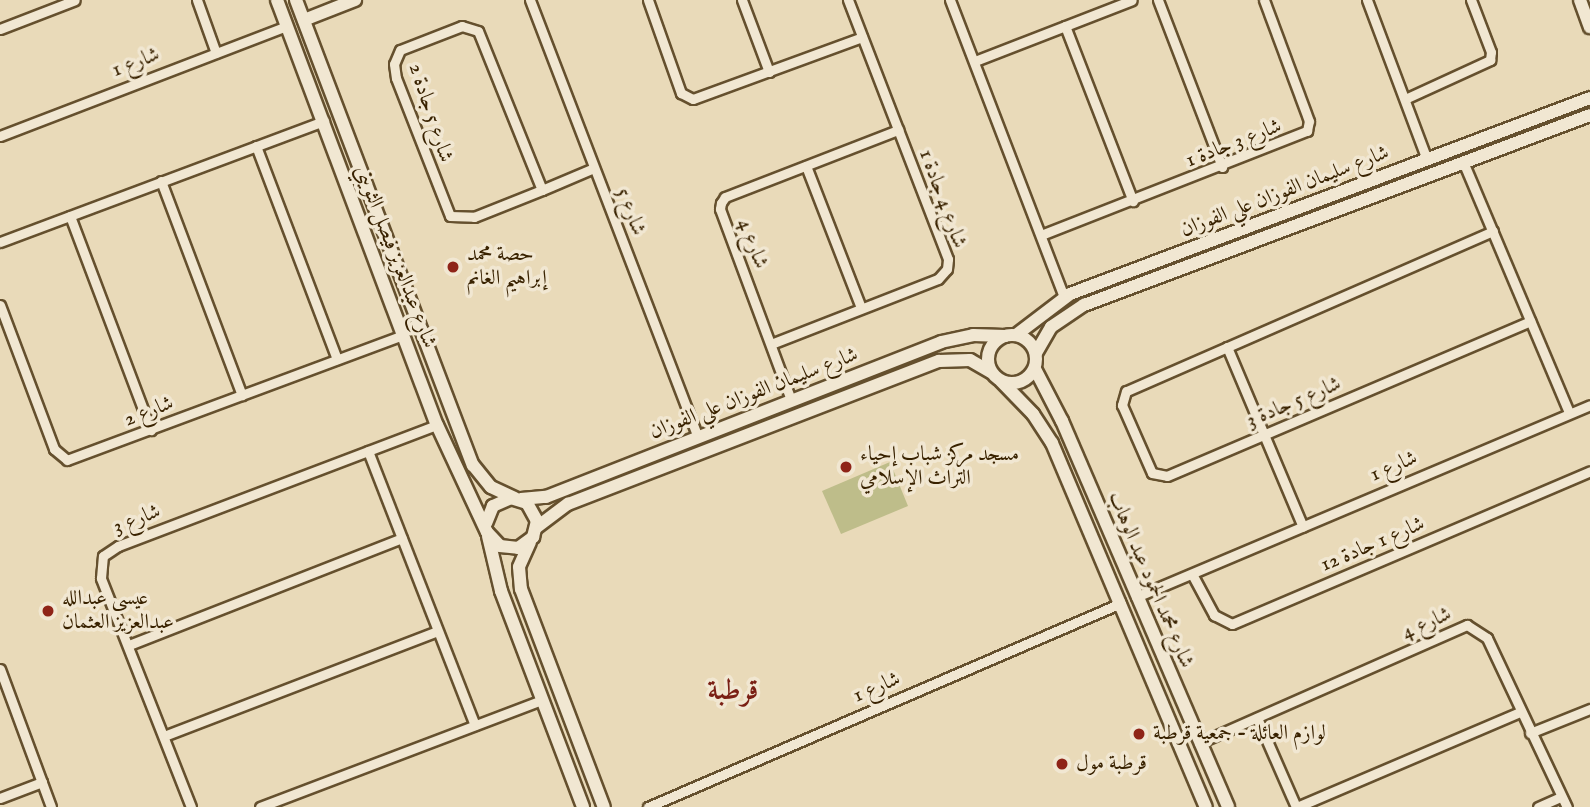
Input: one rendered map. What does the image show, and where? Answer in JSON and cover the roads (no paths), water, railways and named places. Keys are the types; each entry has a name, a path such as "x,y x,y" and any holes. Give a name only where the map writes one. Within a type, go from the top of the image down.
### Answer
{"street":[{"path":"0,29 75,0"},
{"path":"197,0 216,53"},
{"name":"شارع عبدالعزيز فيصل الثويني","path":"277,0 438,425 487,528 498,583 583,807"},
{"name":"شارع عبدالعزيز فيصل الثويني","path":"296,0 477,472 491,487 517,499"},
{"path":"304,20 355,0"},
{"name":"شارع 5","path":"530,0 697,436"},
{"path":"648,0 686,97 701,98 862,37"},
{"path":"742,0 769,72"},
{"name":"شارع 4 جادة 1","path":"771,344 938,279 947,269 948,260 848,0"},
{"path":"950,0 1064,297"},
{"path":"975,61 1132,0"},
{"path":"1158,0 1222,167"},
{"name":"شارع 3 جادة 1","path":"1041,235 1222,167 1307,131 1309,121 1264,0"},
{"path":"1367,0 1427,160"},
{"path":"1405,99 1490,60 1471,0"},
{"path":"1580,0 1590,27"},
{"name":"شارع 1","path":"0,136 286,26"},
{"name":"شارع 5 جادة 2","path":"542,190 478,31 463,26 400,50 394,64 396,78 450,216 471,218 542,190 594,168"},
{"path":"1065,26 1133,201"},
{"path":"1584,100 1587,116"},
{"name":"شارع سليمان الفوزان علي الفوزان","path":"517,499 542,498 952,339 1010,335 1064,297 1584,100"},
{"name":"شارع سليمان الفوزان علي الفوزان","path":"1036,353 1051,327 1075,309 1587,116"},
{"path":"0,242 324,121"},
{"name":"شارع 4","path":"791,400 720,209 725,197 898,130"},
{"path":"256,146 337,359"},
{"path":"1464,164 1569,414"},
{"path":"806,166 861,308"},
{"path":"1371,180 1370,190 1377,197"},
{"path":"161,181 242,395"},
{"path":"1346,189 1356,193 1355,205"},
{"path":"359,219 372,220 376,212"},
{"path":"70,216 151,430"},
{"path":"1303,527 1227,347 1493,232"},
{"path":"368,244 374,234 386,237"},
{"name":"شارع 2","path":"0,305 59,456 74,459 403,335"},
{"name":"شارع 5 جادة 3","path":"1227,347 1126,391 1122,405 1152,473 1158,475 1264,435 1530,321"},
{"path":"1010,335 1027,340 1036,353 1035,369 1020,382 1001,381 991,372 990,350 1010,335"},
{"name":"شارع سليمان الفوزان علي الفوزان","path":"537,527 561,507 939,361 962,359 991,372"},
{"name":"شارع محمد الحمود عبد الوهاب","path":"1035,369 1062,421 1228,807"},
{"name":"شارع محمد الحمود عبد الوهاب","path":"1001,381 1047,435 1206,807"},
{"name":"شارع 1","path":"1136,597 1590,405"},
{"name":"شارع 3","path":"191,807 101,578 99,565 107,552 438,425"},
{"path":"368,451 475,725"},
{"name":"شارع 1 جادة 12","path":"1192,574 1214,615 1232,624 1590,471"},
{"path":"603,473 608,489"},
{"path":"530,541 518,548 504,548 487,528 493,506 517,499 534,511 537,527 519,567 521,589 604,807"},
{"path":"129,645 402,538"},
{"name":"شارع 1","path":"648,807 1121,603"},
{"name":"شارع 4","path":"1199,743 1467,625 1487,638 1567,807"},
{"path":"164,736 438,631"},
{"path":"0,669 4,692 51,807"},
{"path":"260,807 541,700"},
{"path":"1530,733 1590,709"},
{"path":"1257,718 1297,807 1520,712"},
{"path":"0,798 42,782"},
{"path":"1538,807 1560,797"}],"place":[{"name":"حصة محمد إبراهيم الغانم","path":"453,267"},
{"name":"مسجد مركز شباب إحياء التراث الإسلامي","path":"846,467"},
{"name":"عيسى عبدالله عبدالعزيز العثمان","path":"48,611"},
{"name":"لوازم العائلة - جمعية قرطبة","path":"1139,734"},
{"name":"قرطبة مول","path":"1062,764"}],"district":[{"name":"قرطبة","path":"733,692"}]}
